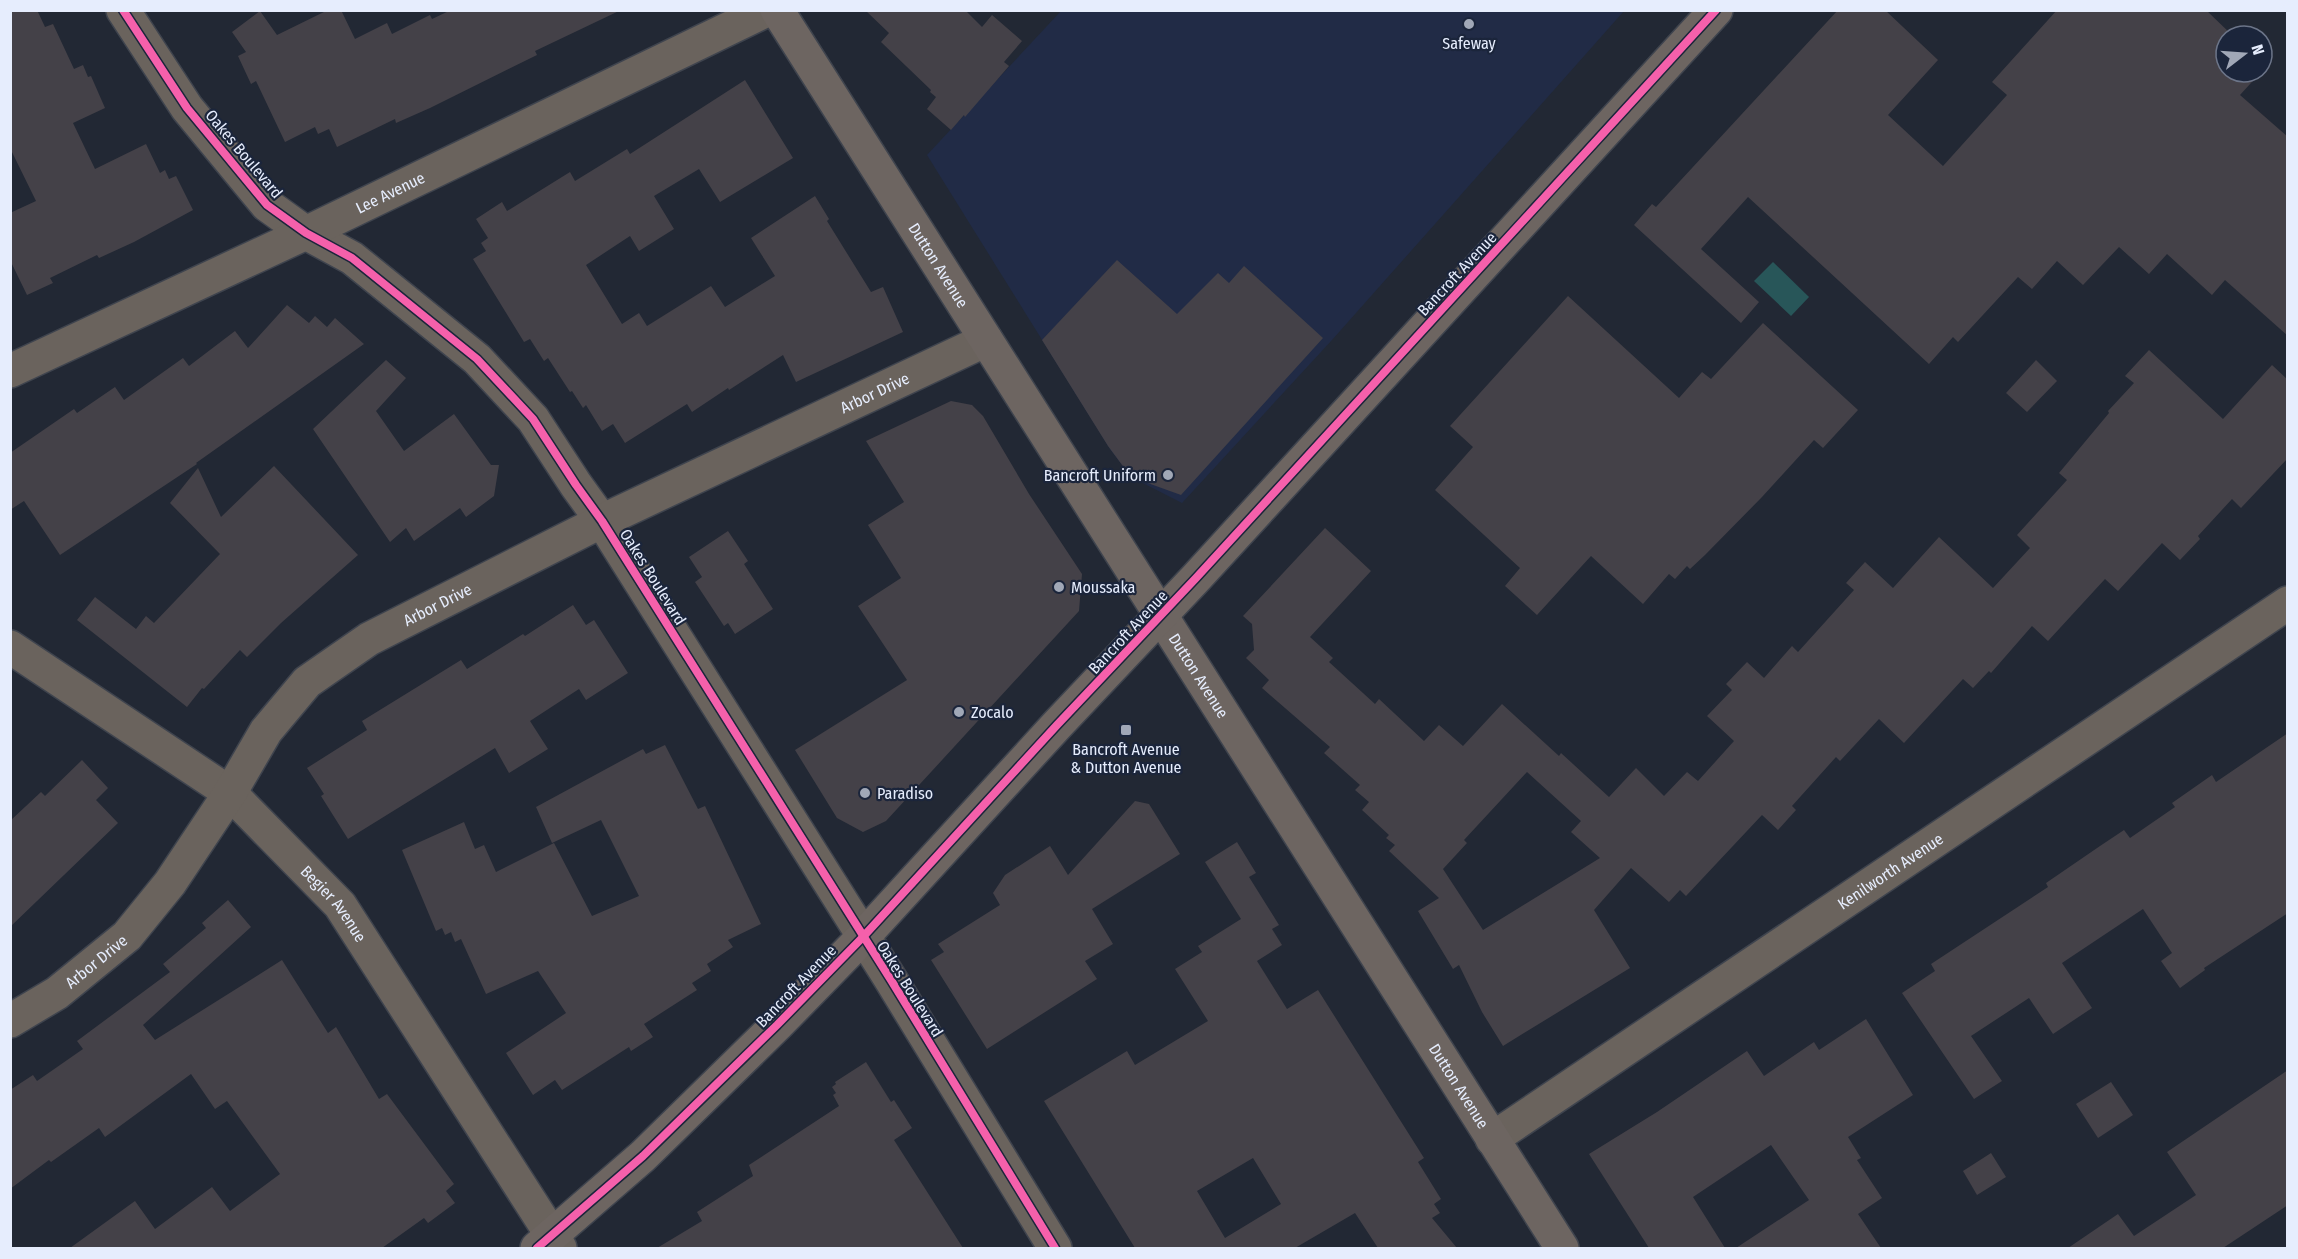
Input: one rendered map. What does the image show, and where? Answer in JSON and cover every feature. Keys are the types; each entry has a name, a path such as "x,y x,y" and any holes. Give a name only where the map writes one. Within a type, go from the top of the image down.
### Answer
{"main road":[{"name":"Dutton Avenue","path":"777,10 1562,1248"},
{"name":"Bancroft Avenue","path":"550,1244 652,1148 862,938 1057,725 1162,616 1716,10"}],"street":[{"name":"Oakes Boulevard","path":"123,10 187,108 267,206 306,233 352,258 477,359 533,419 602,521 1055,1248"},
{"name":"Lee Avenue","path":"10,371 306,233 767,10"},
{"name":"Arbor Drive","path":"10,1021 57,993 127,936 170,883 230,793 266,730 307,682 369,639 602,521 986,340"},
{"name":"Kenilworth Avenue","path":"1492,1139 2288,603"},
{"name":"Begier Avenue","path":"10,647 230,793 340,905 550,1244"}],"shaded area":[{"path":"1061,11 1624,11 1332,340 1182,503 1131,477 1110,449 927,155"},
{"path":"1773,262 1809,297 1791,316 1754,281"}],"building":[{"path":"10,10 37,10 45,27 53,24 74,69 83,65 88,77 91,76 105,108 73,123 95,169 146,144 160,173 165,170 169,179 176,176 193,210 134,242 99,258 97,255 50,278 53,283 27,295 10,260 10,213 36,201 10,148"},
{"path":"328,10 341,10 355,39 387,23 392,34 430,15 432,19 451,10 621,10 535,51 537,55 430,108 396,123 395,119 337,147 329,129 318,134 315,127 285,142 256,81 251,84 238,56 246,52 232,32 260,11 277,35"},
{"path":"865,10 965,10 982,27 992,15 1022,41 1004,62 1009,66 951,130 927,109 936,97 881,42 889,33"},
{"path":"1838,10 1885,10 1938,60 1888,115 1943,166 2007,95 1992,82 2057,10 2206,10 2221,24 2214,24 2214,84 2250,84 2240,95 2288,137 2288,336 2225,280 2212,295 2167,254 2149,274 2119,247 2083,285 2057,261 2032,289 2018,277 1958,342 1953,337 1929,364 1748,197 1701,249 1759,302 1741,323 1634,225 1652,204 1656,207"},
{"path":"745,80 793,158 720,202 699,169 654,196 674,229 639,251 630,236 586,265 622,324 639,313 647,326 711,286 725,307 775,276 751,238 815,196 829,219 827,221 871,292 883,287 903,332 796,382 783,355 692,412 687,404 625,443 613,424 602,431 586,405 583,408 572,391 570,392 548,358 544,361 530,339 524,342 473,259 486,251 481,243 488,238 476,219 502,202 507,211 570,172 575,181 627,149 630,154"},
{"path":"1117,260 1177,314 1218,273 1229,283 1244,266 1323,338 1181,495 1131,477 1108,446 1042,340"},
{"path":"1568,296 1679,398 1702,372 1711,379 1763,323 1858,410 1823,448 1814,440 1705,555 1690,569 1687,566 1675,579 1669,574 1643,604 1591,556 1537,615 1505,586 1520,568 1435,490 1473,447 1450,426"},
{"path":"287,305 309,323 315,316 327,327 335,318 364,344 197,464 60,555 24,501 10,510 10,453 74,409 77,413 115,387 124,400 183,358 189,366 235,331 248,348"},
{"path":"2149,350 2223,419 2272,365 2288,380 2288,458 2241,508 2232,499 2198,536 2200,539 2180,560 2162,543 2118,591 2105,579 2048,641 2032,626 1991,673 1989,671 1973,688 1963,679 1904,743 1879,719 1840,761 1836,757 1792,806 1796,810 1778,830 1762,815 1686,896 1680,890 1669,902 1631,868 1594,910 1630,968 1503,1046 1482,1012 1459,965 1453,969 1418,911 1439,898 1389,851 1395,845 1386,838 1389,835 1362,810 1369,802 1355,790 1360,785 1324,753 1330,747 1262,688 1269,680 1246,658 1254,650 1252,624 1243,616 1325,528 1371,571 1310,637 1333,658 1329,662 1375,704 1379,699 1424,741 1439,725 1463,746 1502,704 1559,756 1561,753 1609,797 1636,768 1664,796 1687,772 1698,781 1734,741 1707,716 1732,690 1726,684 1747,662 1764,678 1792,646 1798,652 1854,590 1846,583 1865,562 1893,588 1939,537 1993,588 2030,548 2017,535 2067,480 2059,473 2109,413 2108,411 2134,383 2125,376","holes":["1527,772 1581,821 1571,832 1600,858 1483,930 1443,869 1467,843 1464,840"]},
{"path":"386,360 406,378 376,411 404,451 454,414 491,465 499,465 494,496 466,517 460,508 414,541 406,528 390,542 313,429"},
{"path":"2036,360 2057,381 2027,412 2006,393"},
{"path":"951,401 972,405 983,416 1029,494 1082,574 1079,611 886,821 863,832 837,818 795,750 907,680 858,606 901,578 868,525 904,502 866,441"},
{"path":"274,466 358,555 281,623 247,657 240,650 204,689 202,688 187,707 77,620 95,597 136,629 146,616 154,623 220,554 170,503 198,468 221,517"},
{"path":"728,531 748,561 744,564 773,609 735,634 728,623 724,626 695,582 702,577 689,557"},
{"path":"573,605 586,625 594,620 628,673 586,700 579,689 530,721 548,749 509,773 495,748 348,839 321,796 324,794 307,768 367,730 362,721 461,660 467,669"},
{"path":"2288,733 2288,913 2204,968 2205,970 2180,988 2161,961 2172,953 2143,909 2062,963 2092,1008 2053,1034 2029,998 1971,1036 2002,1081 1974,1099 1902,993 1935,971 1931,964 2048,887 2046,883 2100,846 2124,830 2130,838 2175,807 2172,803 2212,775 2216,782"},
{"path":"665,745 698,809 705,806 761,924 728,940 733,947 707,964 711,971 692,983 697,990 644,1024 653,1037 631,1051 629,1047 562,1090 555,1080 533,1095 506,1053 566,1013 538,971 486,994 461,939 455,942 451,932 445,935 442,928 436,931 402,850 464,822 475,849 484,845 496,872 554,843 592,916 639,896 601,820 552,843 536,807 643,749 646,754"},
{"path":"82,760 108,788 96,800 118,823 10,927 10,821 41,792 45,796"},
{"path":"1135,801 1149,804 1180,854 1092,909 1113,944 1085,961 1097,979 987,1049 931,960 944,952 938,944 1000,905 993,893 1005,875 1050,846 1068,875"},
{"path":"1237,842 1256,873 1249,877 1279,925 1272,929 1282,945 1257,961 1287,1009 1318,990 1424,1158 1418,1162 1441,1199 1434,1204 1440,1213 1432,1218 1457,1248 1378,1248 1355,1213 1295,1248 1135,1248 1044,1101 1127,1051 1135,1065 1208,1021 1175,969 1202,952 1198,946 1241,919 1205,862","holes":["1253,1158 1281,1204 1225,1238 1197,1191"]},
{"path":"228,900 251,927 143,1025 155,1040 282,960 328,1033 336,1027 379,1099 387,1094 454,1184 446,1191 455,1203 428,1223 424,1218 382,1248 70,1248 135,1201 155,1229 212,1187 230,1211 280,1174 227,1101 215,1109 191,1074 105,1137 99,1128 51,1162 49,1160 10,1189 10,1090 33,1075 37,1081 83,1049 77,1041 170,972 163,964 206,928 202,923"},
{"path":"1866,1019 1913,1095 1848,1137 1861,1158 1857,1160 1882,1198 1858,1214 1881,1248 1736,1248 1809,1200 1771,1145 1693,1197 1725,1248 1649,1248 1589,1154 1657,1112 1747,1051 1764,1076 1814,1042 1819,1050"},
{"path":"866,1062 891,1102 894,1100 912,1128 894,1140 963,1248 657,1248 702,1221 697,1212 753,1176 749,1165 839,1106 833,1095 836,1093 832,1087 836,1084 835,1082"},
{"path":"2288,1070 2288,1205 2223,1248 2068,1248 2118,1214 2134,1236 2196,1195 2167,1152"},
{"path":"2111,1082 2133,1115 2098,1138 2076,1104"},
{"path":"1991,1153 2006,1177 1977,1195 1963,1171"}],"cycle path":[{"path":"123,10 187,108 267,205 306,233 352,258 477,359 533,419 602,521 891,980 1055,1248"},
{"path":"537,1248 643,1156 862,938 1057,725 1196,578 1716,10"}],"place":[{"name":"Safeway","path":"1469,24"},
{"name":"Bancroft Uniform","path":"1168,475"},
{"name":"Moussaka","path":"1059,587"},
{"name":"Zocalo","path":"959,712"},
{"name":"Bancroft Avenue & Dutton Avenue","path":"1126,730"},
{"name":"Paradiso","path":"865,793"}]}
